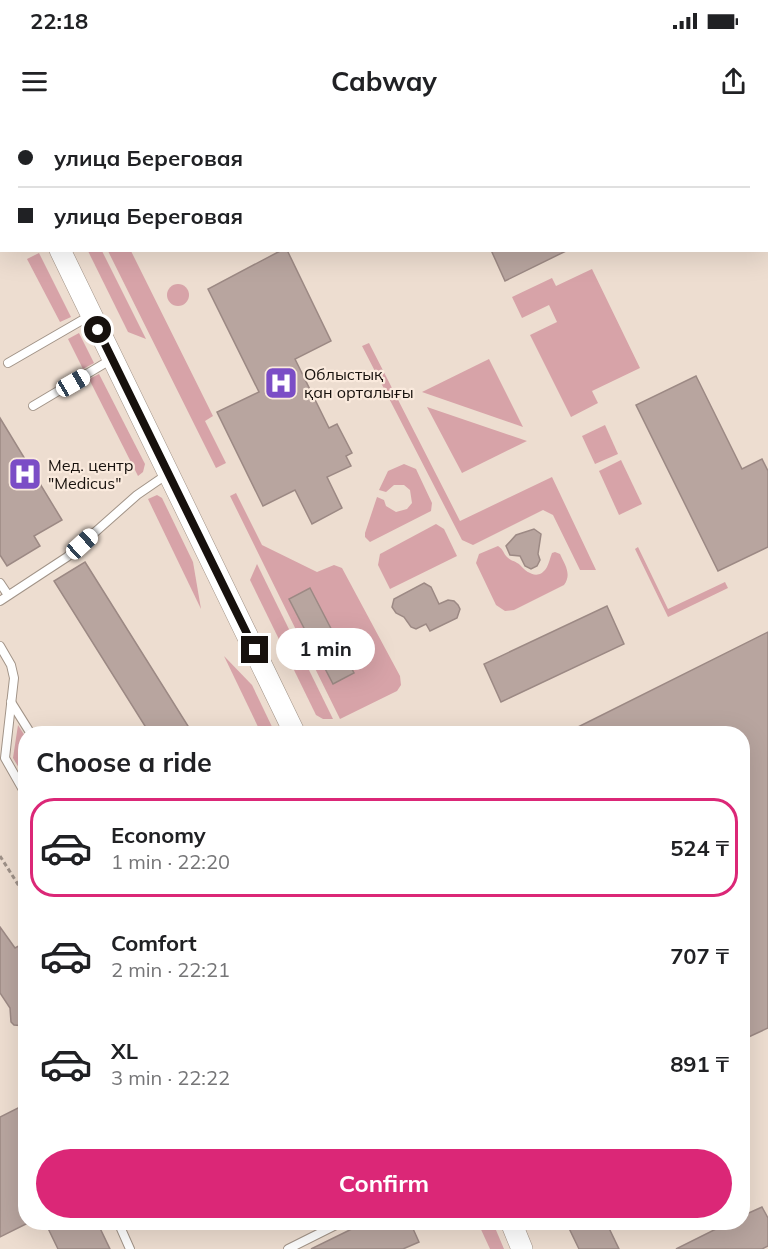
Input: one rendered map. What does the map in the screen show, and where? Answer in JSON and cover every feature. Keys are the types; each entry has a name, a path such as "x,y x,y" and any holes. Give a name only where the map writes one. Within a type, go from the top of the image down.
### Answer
{"street":[{"path":"61,252 291,726"},
{"path":"514,1230 522,1249"}],"lane":[{"path":"8,363 91,315"},
{"path":"33,406 113,359"},
{"path":"0,601 67,557 137,495 169,473"},
{"path":"0,583 8,595"},
{"path":"0,646 13,671 5,758 18,781"},
{"path":"11,702 26,726"},
{"path":"122,1230 130,1249"},
{"path":"288,1249 326,1230"}],"path":[{"path":"0,856 18,884"}],"shaded area":[{"path":"88,252 102,252 146,339 128,332"},
{"path":"108,252 131,252 213,416 205,421 226,463 216,468"},
{"path":"39,253 71,317 60,322 27,259"},
{"path":"592,269 640,368 592,391 598,403 571,417 530,335 557,322 549,305 522,318 512,297 552,278 556,286"},
{"path":"178,284 186,287 189,295 186,303 178,306 170,303 167,295 170,287"},
{"path":"79,333 94,363 83,369 68,339"},
{"path":"369,343 460,521 552,477 596,570 580,570 553,515 543,510 473,545 462,540 362,346"},
{"path":"489,359 523,427 422,392"},
{"path":"99,374 145,464 143,472 138,476 89,379"},
{"path":"427,407 527,441 462,473"},
{"path":"605,425 618,454 595,464 582,436"},
{"path":"621,460 642,504 619,515 599,471"},
{"path":"404,464 416,469 432,503 431,511 370,542 365,537 365,533 377,497 384,500 386,506 396,512 407,509 412,503 410,490 404,485 394,485 386,492 379,490 388,471"},
{"path":"236,493 262,545 317,572 334,565 342,568 400,676 401,685 397,691 340,719 230,496"},
{"path":"157,495 162,498 193,562 201,609 148,499"},
{"path":"436,524 444,529 457,556 390,589 378,565 380,554"},
{"path":"498,546 506,556 526,571 537,575 544,571 552,553 560,554 567,569 564,585 514,610 505,611 496,605 476,563 479,554"},
{"path":"638,547 668,609 725,582 728,588 668,617 635,549"},
{"path":"257,564 333,719 323,719 316,715 250,580"},
{"path":"224,656 252,685 272,726 258,726"},
{"path":"18,725 18,766 13,758"},
{"path":"481,1230 496,1230 504,1249 490,1249"}],"building":[{"name":"Облыстық қан орталығы","path":"278,252 288,252 331,341 295,359 329,428 337,424 352,453 346,456 351,466 327,477 342,508 312,524 295,490 263,506 217,412 259,392 208,289"},
{"path":"492,252 564,252 505,281"},
{"path":"696,376 742,469 762,459 768,471 768,547 718,571 636,405"},
{"path":"0,418 62,520 34,536 40,546 7,566 0,555"},
{"path":"534,529 541,534 538,554 540,560 537,566 531,569 525,566 520,556 510,555 506,546 516,535"},
{"path":"85,562 188,726 145,726 54,581"},
{"path":"424,583 431,587 439,604 448,600 454,601 460,609 457,618 430,631 426,624 416,629 411,627 404,617 396,613 392,607 394,599"},
{"path":"310,588 354,673 333,684 289,599"},
{"path":"607,606 624,644 501,702 484,664"},
{"path":"768,632 768,1028 750,1036 750,726 580,726"},
{"path":"0,927 15,948 18,946 18,1025 11,1022 10,1008 0,993"},
{"path":"18,1108 18,1228 0,1237 0,1117"},
{"path":"762,1207 768,1218 768,1246 762,1249 676,1249 714,1230 750,1230 750,1212"},
{"path":"49,1230 101,1230 110,1249 58,1249"},
{"path":"350,1230 414,1230 419,1242 403,1249 311,1249"},
{"path":"570,1230 610,1230 619,1249 579,1249"}],"place":[{"name":"Облыстық қан орталығы","path":"281,383"},
{"name":"Мед. центр \"Medicus\"","path":"25,474"}],"route":[{"path":"98,330 255,650"}]}
